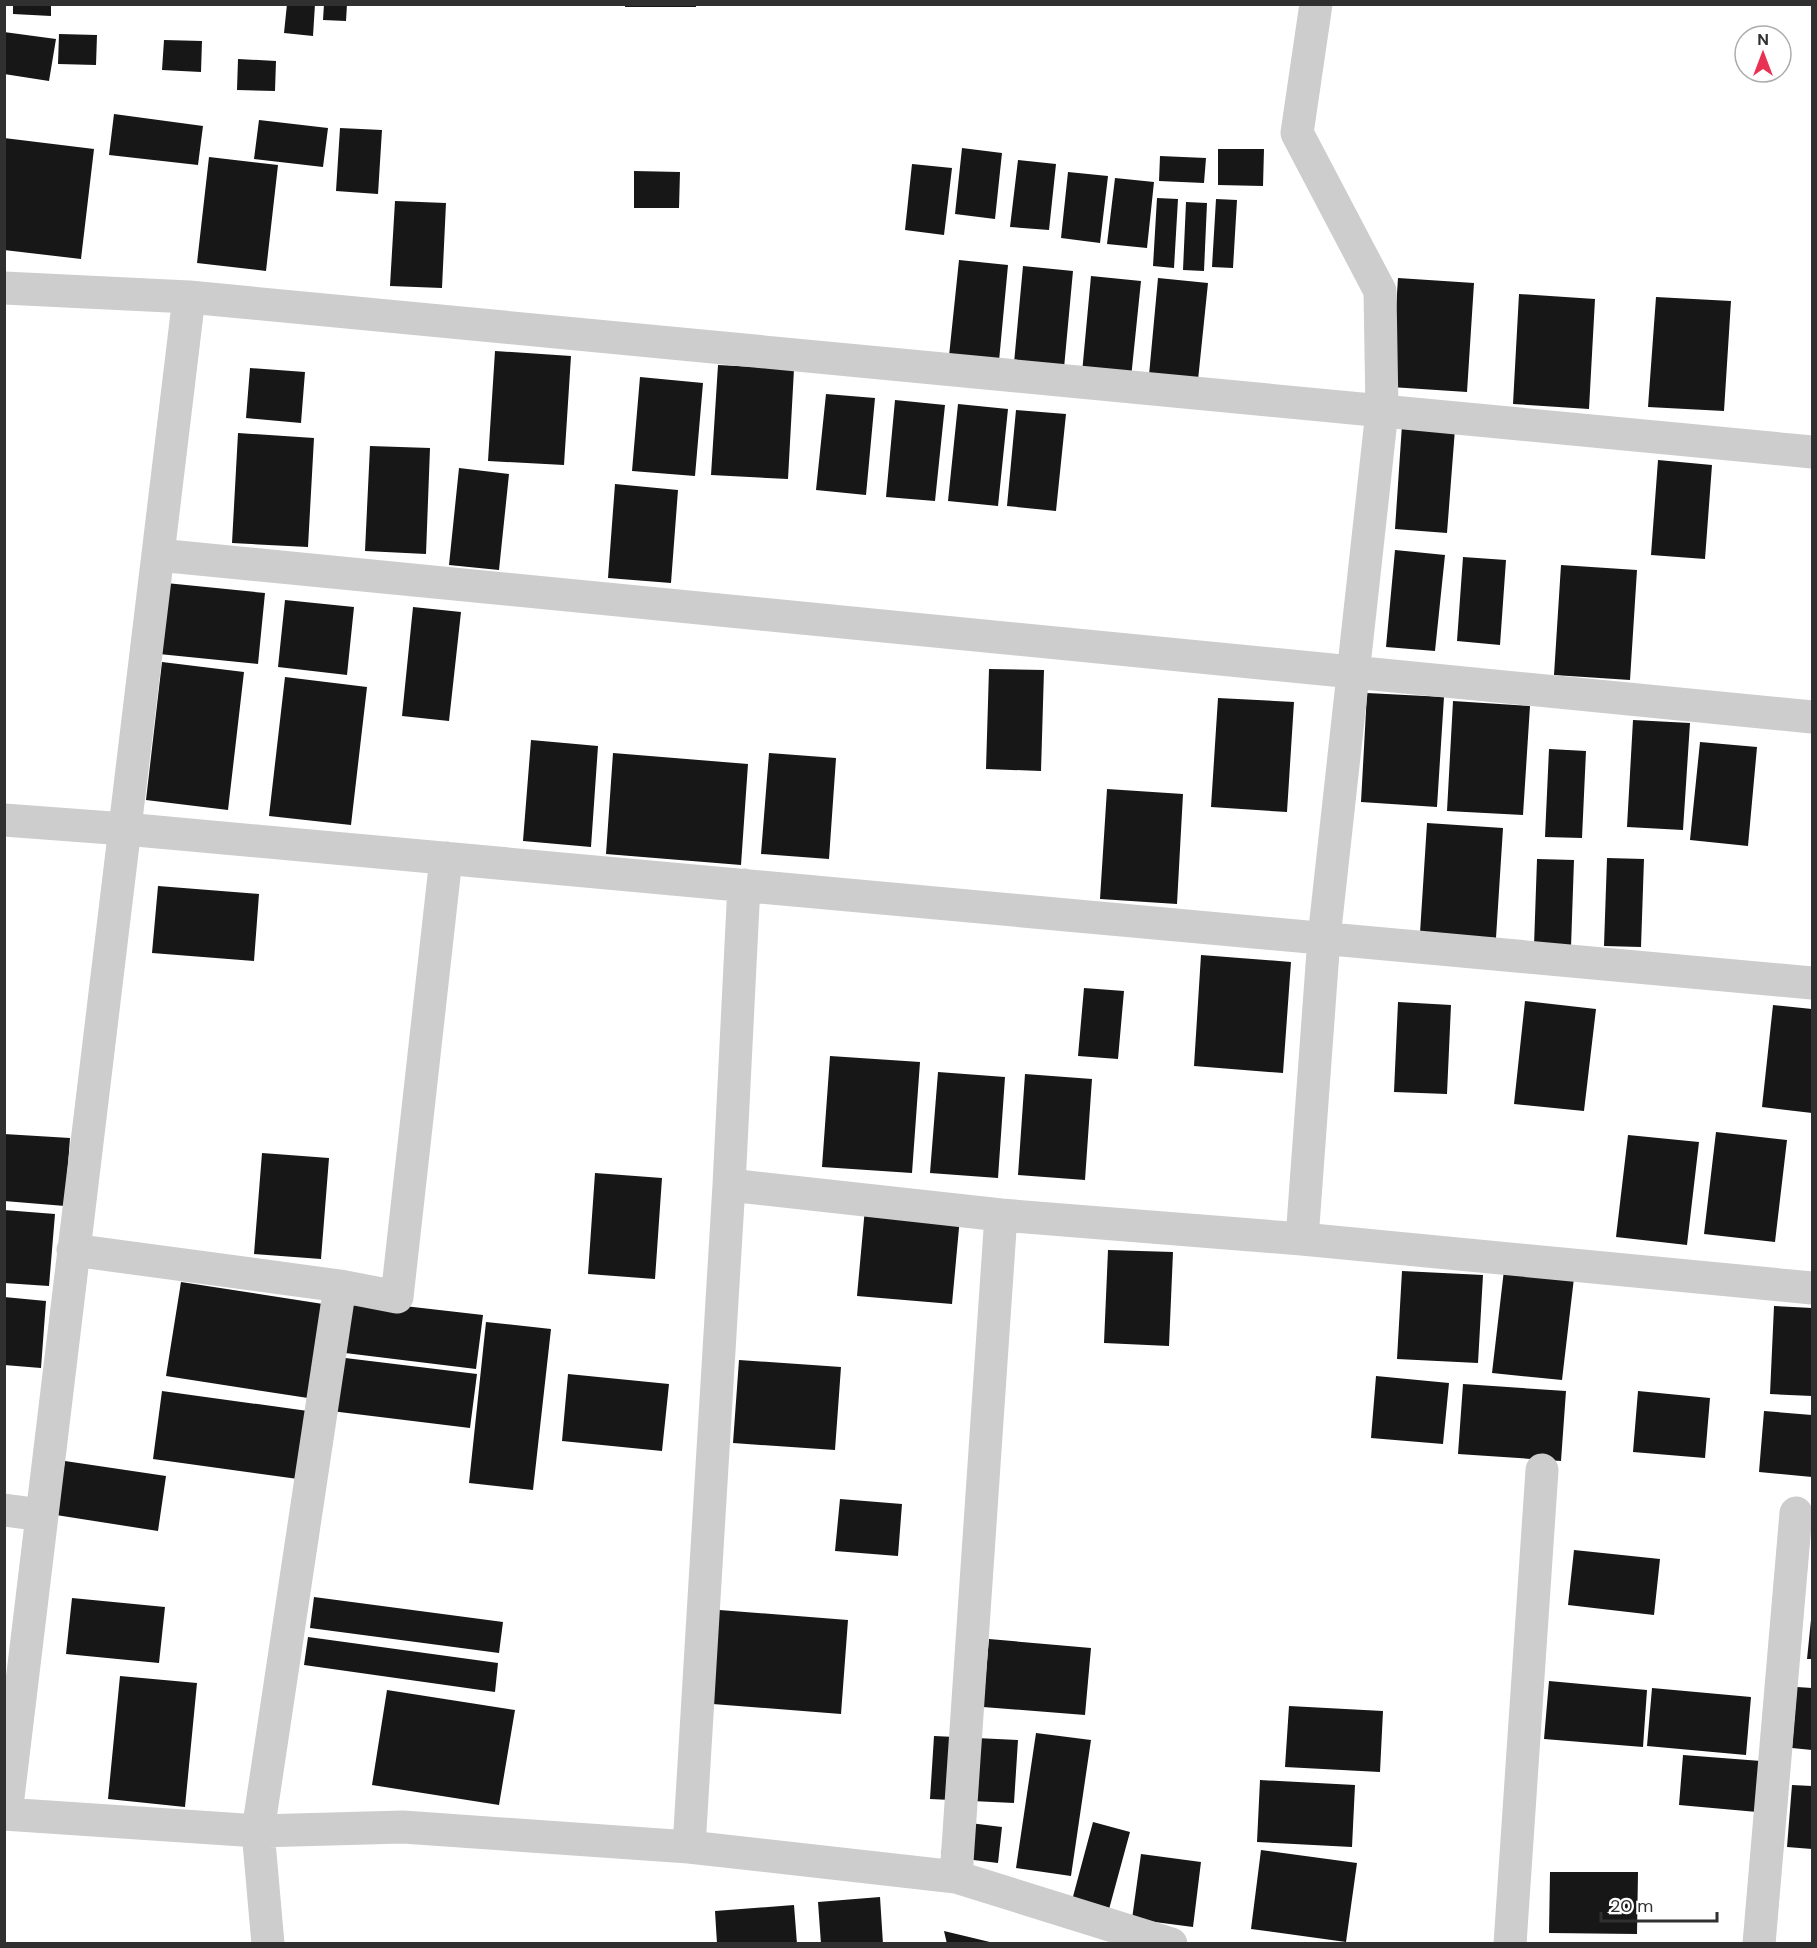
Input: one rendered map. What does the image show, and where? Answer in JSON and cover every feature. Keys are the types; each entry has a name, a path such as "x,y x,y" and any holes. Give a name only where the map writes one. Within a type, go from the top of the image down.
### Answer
{"street":[{"path":"1302,1239 1324,939 1382,411 1380,291 1297,133 1316,4"},
{"path":"4,288 189,297 1812,452"},
{"path":"189,297 5,1814 258,1831 403,1827 689,1846 956,1877 1171,1944"},
{"path":"158,555 1812,717"},
{"path":"4,820 125,828 1812,983"},
{"path":"74,1250 340,1286 397,1297 446,858"},
{"path":"689,1846 729,1185 744,885"},
{"path":"729,1185 1001,1215 1302,1239 1812,1288"},
{"path":"956,1877 1001,1215"},
{"path":"268,1944 258,1831 340,1286"},
{"path":"1510,1944 1542,1470"},
{"path":"4,1510 42,1515"},
{"path":"1760,1944 1796,1513"}],"building":[{"path":"13,4 51,4 51,16 13,14"},
{"path":"287,4 315,4 313,36 284,33"},
{"path":"324,4 347,4 346,21 323,20"},
{"path":"625,4 696,4 696,7 625,7"},
{"path":"4,32 56,39 49,81 4,74"},
{"path":"59,34 97,35 96,65 58,64"},
{"path":"164,40 202,41 201,72 162,70"},
{"path":"238,59 276,61 275,91 237,90"},
{"path":"114,114 203,126 198,165 109,155"},
{"path":"259,120 328,128 323,167 254,159"},
{"path":"340,128 382,130 378,194 336,191"},
{"path":"4,138 94,149 81,259 4,250"},
{"path":"962,148 1002,153 995,219 955,214"},
{"path":"1218,149 1264,149 1263,186 1218,185"},
{"path":"1160,156 1206,158 1204,183 1159,181"},
{"path":"209,157 278,165 266,271 197,263"},
{"path":"1018,160 1056,164 1049,230 1010,227"},
{"path":"912,164 952,168 944,235 905,230"},
{"path":"634,171 680,172 679,208 634,208"},
{"path":"1068,172 1108,176 1100,243 1061,238"},
{"path":"1115,178 1154,182 1147,248 1107,244"},
{"path":"1157,198 1178,199 1174,268 1153,266"},
{"path":"1216,199 1237,200 1233,268 1212,267"},
{"path":"395,201 446,203 442,288 390,286"},
{"path":"1186,202 1207,203 1204,271 1183,270"},
{"path":"959,260 1008,265 999,361 949,356"},
{"path":"1023,266 1073,271 1064,368 1014,363"},
{"path":"1091,276 1141,281 1131,378 1082,373"},
{"path":"1158,278 1208,283 1198,380 1149,375"},
{"path":"1398,278 1474,283 1467,392 1391,387"},
{"path":"1519,294 1595,299 1589,409 1513,404"},
{"path":"1656,297 1731,301 1724,411 1648,407"},
{"path":"495,351 571,356 564,465 488,461"},
{"path":"718,365 794,369 788,479 711,475"},
{"path":"250,368 305,372 301,423 246,418"},
{"path":"640,377 703,383 695,476 632,471"},
{"path":"826,394 875,398 866,495 816,490"},
{"path":"895,400 945,405 935,501 886,497"},
{"path":"958,404 1008,409 998,506 948,501"},
{"path":"1016,410 1066,414 1056,511 1007,506"},
{"path":"1402,425 1455,429 1447,533 1395,529"},
{"path":"238,433 314,438 308,547 232,543"},
{"path":"370,446 430,448 426,554 365,551"},
{"path":"1658,460 1712,465 1705,559 1651,555"},
{"path":"459,468 509,474 499,570 449,565"},
{"path":"615,484 678,490 671,583 608,578"},
{"path":"1395,550 1445,555 1435,651 1386,647"},
{"path":"1463,557 1506,560 1500,645 1457,641"},
{"path":"1561,565 1637,570 1630,680 1554,675"},
{"path":"166,583 265,593 258,664 159,654"},
{"path":"285,600 354,607 347,675 278,667"},
{"path":"413,607 461,612 449,721 402,716"},
{"path":"162,662 244,672 228,810 146,800"},
{"path":"989,669 1044,670 1041,771 986,769"},
{"path":"285,677 367,687 351,825 269,816"},
{"path":"1367,693 1444,697 1437,807 1361,802"},
{"path":"1218,698 1294,702 1287,812 1211,807"},
{"path":"1453,701 1530,706 1523,815 1447,811"},
{"path":"1633,720 1690,723 1683,830 1627,827"},
{"path":"531,740 598,746 591,847 523,841"},
{"path":"1700,742 1757,747 1748,846 1690,840"},
{"path":"1549,749 1586,751 1582,838 1545,837"},
{"path":"613,753 748,764 741,865 606,854"},
{"path":"769,753 836,758 829,859 761,854"},
{"path":"1107,789 1183,794 1177,904 1100,899"},
{"path":"1427,823 1503,828 1496,938 1420,933"},
{"path":"1607,858 1644,859 1641,947 1604,946"},
{"path":"1537,859 1574,860 1571,947 1534,946"},
{"path":"158,886 259,894 254,961 152,953"},
{"path":"1201,955 1291,962 1283,1073 1194,1066"},
{"path":"1084,988 1124,991 1118,1059 1078,1056"},
{"path":"1525,1001 1596,1009 1584,1111 1514,1104"},
{"path":"1398,1002 1451,1005 1447,1094 1394,1092"},
{"path":"1773,1005 1812,1009 1812,1113 1762,1107"},
{"path":"830,1056 920,1062 912,1173 822,1167"},
{"path":"938,1072 1005,1077 998,1178 930,1173"},
{"path":"1025,1074 1092,1079 1085,1180 1018,1175"},
{"path":"1716,1132 1787,1140 1775,1242 1704,1234"},
{"path":"4,1134 70,1138 65,1206 4,1201"},
{"path":"1628,1135 1699,1142 1687,1245 1616,1237"},
{"path":"262,1153 329,1158 321,1259 254,1254"},
{"path":"595,1173 662,1178 655,1279 588,1274"},
{"path":"865,1208 960,1217 952,1304 857,1296"},
{"path":"4,1210 55,1214 49,1286 4,1283"},
{"path":"1108,1250 1173,1252 1169,1346 1104,1343"},
{"path":"1504,1270 1574,1278 1562,1380 1492,1373"},
{"path":"1402,1271 1483,1275 1478,1363 1397,1359"},
{"path":"181,1282 323,1304 308,1398 166,1376"},
{"path":"4,1297 46,1301 41,1368 4,1365"},
{"path":"343,1299 483,1315 476,1369 337,1352"},
{"path":"1774,1306 1812,1308 1812,1396 1770,1394"},
{"path":"486,1322 551,1329 533,1490 469,1483"},
{"path":"337,1357 477,1374 470,1428 331,1411"},
{"path":"739,1360 841,1367 835,1450 733,1443"},
{"path":"568,1374 669,1384 662,1451 562,1441"},
{"path":"1376,1376 1449,1383 1443,1444 1371,1438"},
{"path":"1463,1384 1566,1391 1561,1461 1458,1454"},
{"path":"162,1391 308,1411 298,1479 153,1459"},
{"path":"1638,1391 1710,1398 1705,1458 1633,1452"},
{"path":"1764,1411 1812,1415 1812,1477 1759,1472"},
{"path":"65,1461 166,1476 158,1531 56,1515"},
{"path":"840,1499 902,1504 898,1556 835,1551"},
{"path":"1574,1550 1660,1559 1654,1615 1568,1605"},
{"path":"314,1597 503,1622 499,1653 310,1628"},
{"path":"72,1598 165,1607 159,1663 66,1654"},
{"path":"694,1608 848,1620 841,1714 687,1702"},
{"path":"1811,1620 1812,1659 1807,1659"},
{"path":"308,1637 498,1663 495,1692 304,1665"},
{"path":"989,1639 1091,1648 1085,1715 983,1707"},
{"path":"120,1676 197,1683 185,1807 108,1799"},
{"path":"1549,1681 1647,1690 1643,1747 1544,1739"},
{"path":"1797,1687 1812,1688 1812,1750 1792,1748"},
{"path":"1652,1688 1751,1697 1746,1755 1647,1746"},
{"path":"387,1690 515,1710 499,1805 372,1785"},
{"path":"1289,1706 1383,1711 1380,1772 1285,1767"},
{"path":"1036,1733 1091,1740 1071,1876 1016,1868"},
{"path":"934,1736 1018,1740 1014,1803 930,1799"},
{"path":"1683,1755 1761,1761 1757,1812 1679,1805"},
{"path":"1260,1780 1355,1785 1352,1847 1257,1842"},
{"path":"1792,1785 1812,1786 1812,1849 1787,1847"},
{"path":"946,1820 1002,1827 998,1863 941,1856"},
{"path":"1093,1822 1130,1832 1108,1913 1071,1904"},
{"path":"1261,1850 1357,1863 1346,1942 1251,1929"},
{"path":"1141,1854 1201,1862 1193,1927 1132,1919"},
{"path":"1550,1872 1638,1872 1637,1934 1549,1933"},
{"path":"880,1897 883,1944 821,1944 818,1902"},
{"path":"794,1905 797,1944 717,1944 715,1911"},
{"path":"944,1931 994,1943 994,1944 947,1944"}]}
